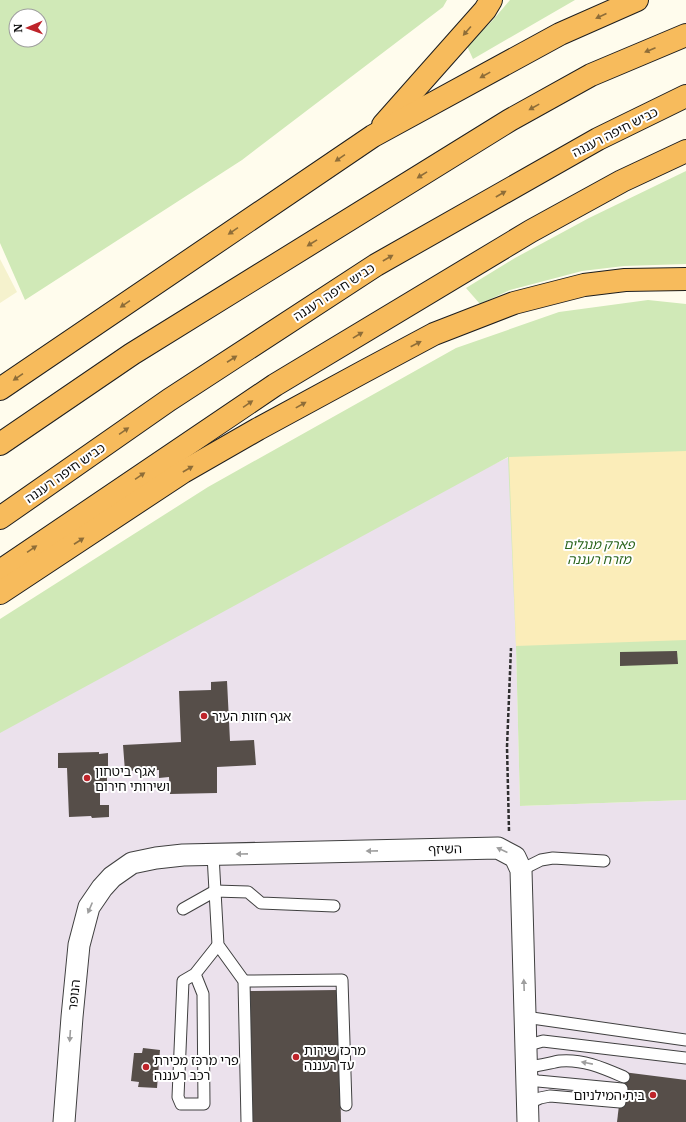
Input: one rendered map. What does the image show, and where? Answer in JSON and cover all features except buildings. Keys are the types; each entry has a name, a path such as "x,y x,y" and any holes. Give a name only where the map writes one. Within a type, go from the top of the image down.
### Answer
{"highway":[{"path":"373,136 485,10 491,0"},
{"path":"0,389 373,136 560,34 637,0"},
{"path":"0,444 132,354 510,120 591,75 686,35"},
{"name":"כביש חיפה רעננה","path":"0,518 168,400 376,265 598,139 686,96"},
{"path":"0,571 289,377 531,231 622,181 686,151"},
{"path":"0,593 183,472 279,417 434,334 514,303 584,285 625,280 686,279"}],"street":[{"name":"השיזף","path":"112,877 132,863 156,858 183,855 498,848 515,857 521,870"},
{"path":"521,870 527,1113"},
{"name":"הנופר","path":"64,1122 79,945 89,907 102,888 112,877"}],"lane":[{"path":"213,855 218,945 244,980 247,1122"},
{"path":"521,870 541,860 553,858 604,861"},
{"path":"182,909 215,891 248,892 261,903 334,906"},
{"path":"195,974 203,994 204,1104 181,1104 178,1097 183,982 195,974 218,945"},
{"path":"244,980 342,980 346,1105"},
{"path":"525,1018 686,1040"},
{"path":"525,1046 544,1041 686,1058"},
{"path":"622,1089 538,1081 526,1073 538,1066 561,1061 593,1064 624,1077"},
{"path":"527,1113 540,1098 550,1096 620,1102"}],"path":[{"path":"509,831 507,747 511,648"}],"shaded area":[{"path":"0,259 17,292 0,303"},
{"path":"509,457 520,806 686,800 686,1122 0,1122 0,702"}],"green space":[{"path":"0,0 447,0 443,7 242,160 25,300 0,243"},
{"path":"510,0 575,0 473,59 467,46"},
{"path":"686,171 686,264 624,266 582,271 510,290 480,304 466,288 515,258 589,218"},
{"name":"פארק מנגלים מזרח רעננה","path":"648,300 686,304 686,800 520,806 516,646 508,457 0,733 0,619 208,487 456,348 559,312"}],"sand":[{"path":"686,451 686,640 516,646 509,457"}],"place":[{"name":"אגף חזות העיר","path":"204,716"},
{"name":"אגף ביטחון ושירותי חירום","path":"87,778"},
{"name":"מרכז שירות עד רעננה","path":"296,1057"},
{"name":"פרי מרכז מכירת רכב רעננה","path":"146,1067"},
{"name":"בית המילניום","path":"653,1095"}]}
